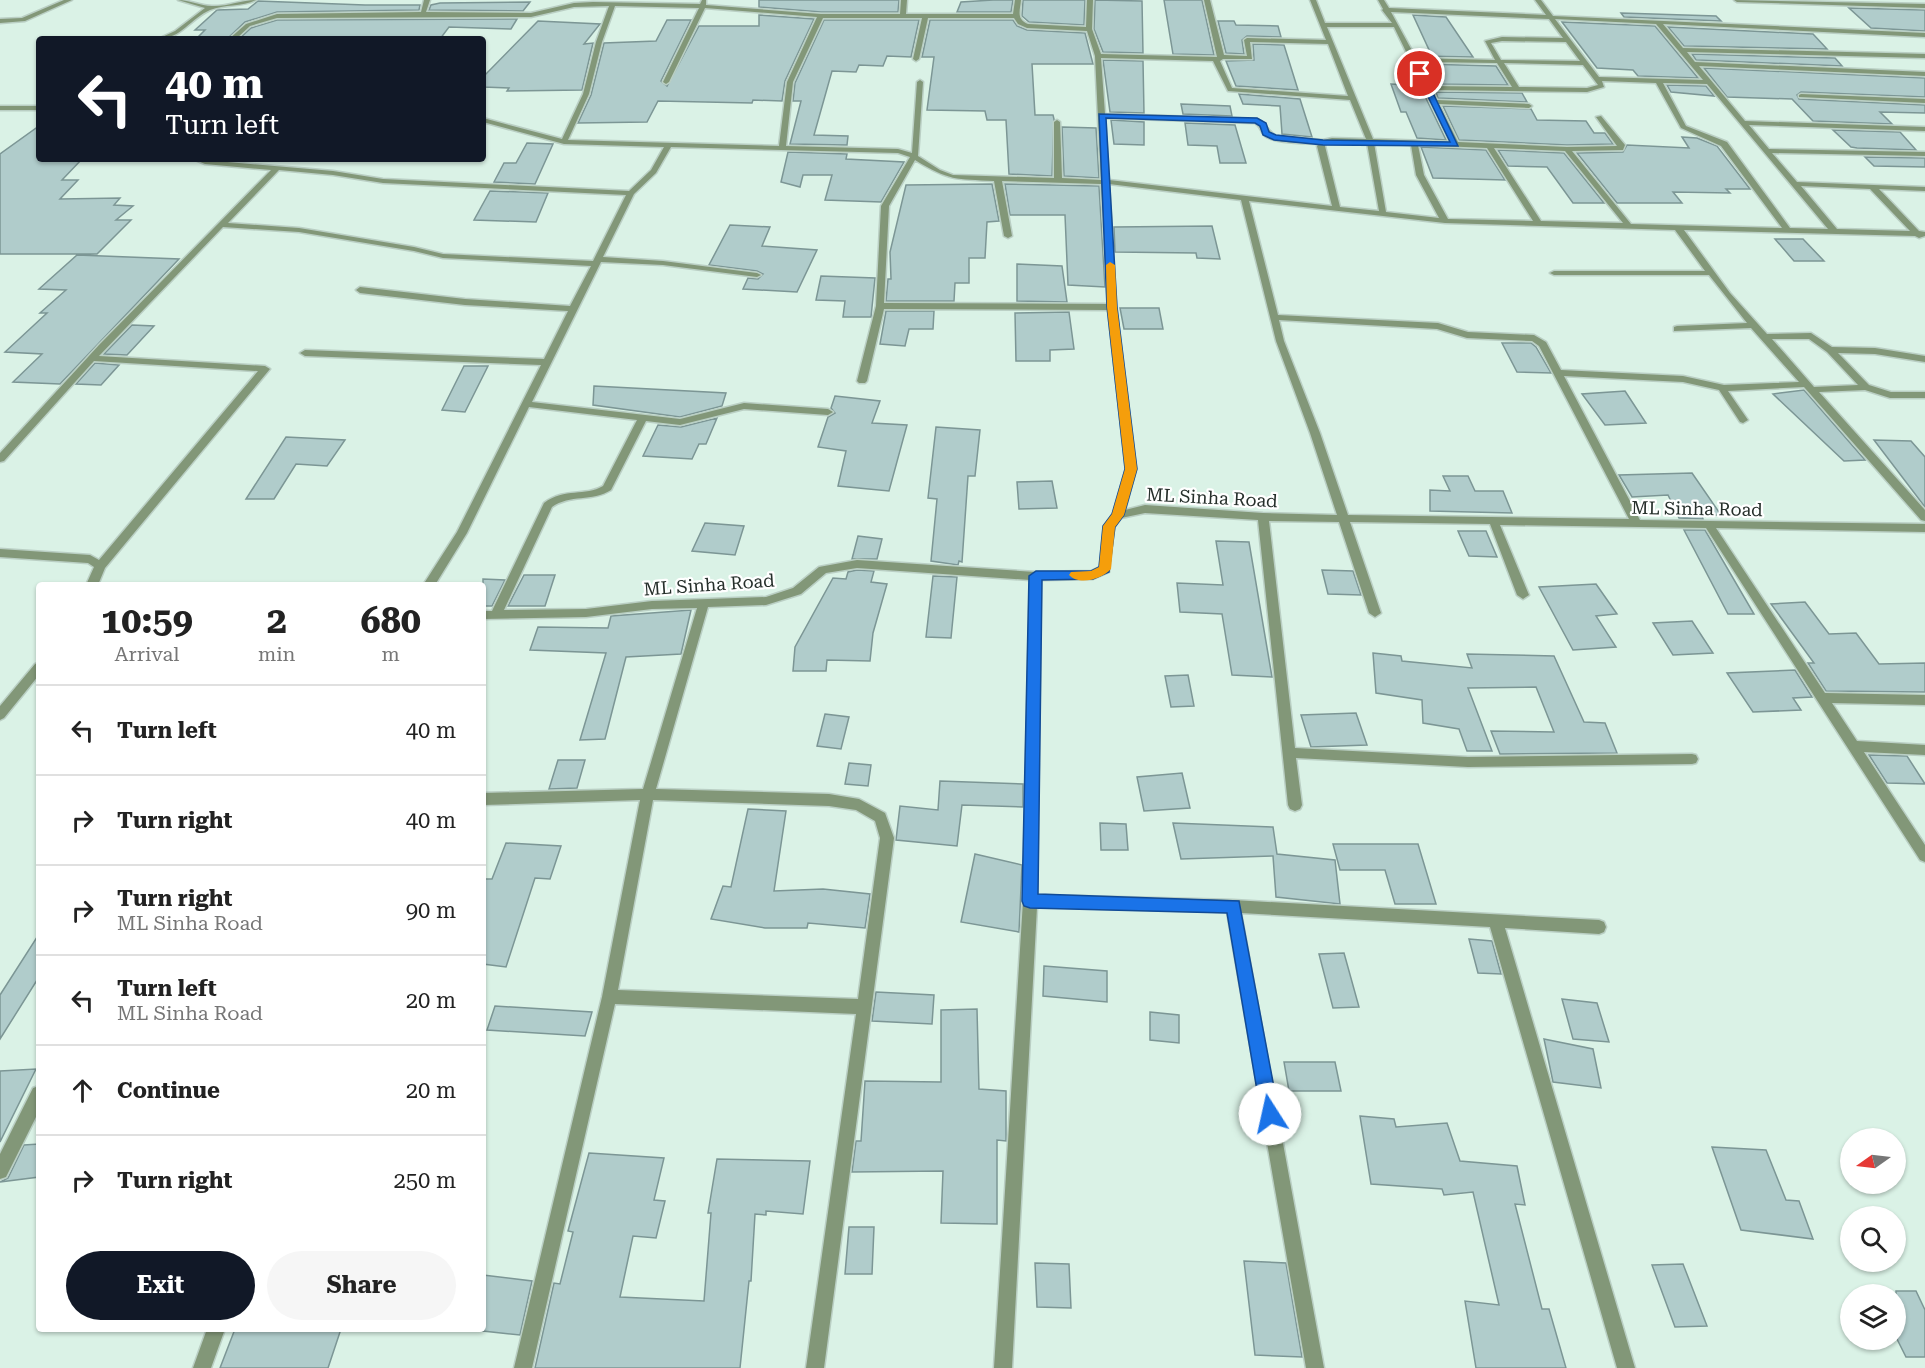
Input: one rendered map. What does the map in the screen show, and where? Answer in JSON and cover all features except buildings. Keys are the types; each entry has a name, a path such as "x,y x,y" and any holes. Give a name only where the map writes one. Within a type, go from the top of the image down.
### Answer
{"street":[{"path":"0,21 23,20 69,0"},
{"path":"181,0 212,8"},
{"path":"168,36 212,8 253,0"},
{"path":"423,14 427,0"},
{"path":"903,15 904,0"},
{"path":"1018,0 1016,16 1020,23 1027,26 1089,28"},
{"path":"1090,0 1089,28 1098,56 1107,182 1112,307 1131,469 1118,515"},
{"path":"1207,0 1218,58 1230,90 1352,98"},
{"path":"1313,0 1370,141 1383,214"},
{"path":"1381,0 1414,60 1455,144"},
{"path":"1427,88 1517,90 1596,89 1602,86 1538,0"},
{"path":"1737,0 1923,6"},
{"path":"1913,0 1923,6"},
{"path":"235,36 248,25 277,16 531,15 574,5 613,4 704,3 821,16 1016,16"},
{"path":"666,82 704,3"},
{"path":"564,142 586,94 599,42 613,4"},
{"path":"1385,10 1550,15 1925,35"},
{"path":"916,59 926,15"},
{"path":"782,148 790,82 821,16"},
{"path":"1658,22 1835,232"},
{"path":"1325,25 1395,25"},
{"path":"1517,90 1487,45 1491,39 1567,40"},
{"path":"1098,56 1250,58 1247,40 1330,42"},
{"path":"1683,50 1925,56"},
{"path":"1414,60 1586,63"},
{"path":"1694,64 1925,74"},
{"path":"1599,79 1709,82"},
{"path":"1658,80 1683,127 1724,144 1788,231"},
{"path":"862,381 880,306 885,206 915,154 920,82"},
{"path":"1801,96 1925,101"},
{"path":"1433,102 1529,106"},
{"path":"0,108 36,108"},
{"path":"1102,116 1257,121 1263,125 1266,133 1274,138 1323,142 1370,141 1567,149 1620,148 1621,145 1599,117"},
{"path":"486,121 564,142 915,154 942,175 998,180 1107,182 1445,221 1679,229 1921,233"},
{"path":"1057,122 1058,181"},
{"path":"1745,123 1925,129"},
{"path":"1323,142 1321,146 1336,207"},
{"path":"1414,143 1420,175 1445,221"},
{"path":"431,582 462,533 631,193 650,179 658,168 668,145"},
{"path":"1490,145 1539,224"},
{"path":"1567,149 1630,227"},
{"path":"1768,151 1925,154"},
{"path":"206,162 277,168 320,168 382,181 631,193"},
{"path":"0,459 93,358 277,168"},
{"path":"998,180 1008,236"},
{"path":"1794,184 1925,189"},
{"path":"1872,188 1921,233 1925,241"},
{"path":"1244,197 1280,341 1315,433 1375,613"},
{"path":"221,225 299,230 443,256 633,260 757,275"},
{"path":"1679,229 1709,273 1753,325 1925,517"},
{"path":"1554,273 1709,273"},
{"path":"360,290 465,302 574,309"},
{"path":"880,306 1112,307"},
{"path":"1274,316 1438,326 1467,335 1534,338 1543,344 1637,524"},
{"path":"1677,329 1753,325"},
{"path":"1764,337 1811,336 1830,350 1866,387"},
{"path":"1830,350 1875,351 1925,359"},
{"path":"304,353 545,362"},
{"path":"93,358 265,369 100,566 93,582"},
{"path":"1558,373 1690,380 1724,388 1866,387 1890,395 1925,395"},
{"path":"1724,388 1723,392 1743,420"},
{"path":"526,404 680,422 744,406 828,412"},
{"path":"496,615 548,505 555,498 565,495 602,493 607,488 643,417"},
{"name":"ML Sinha Road","path":"486,615 586,613 652,605 766,601 797,591 823,570 857,564 1036,576 1100,573 1105,569 1109,526 1118,515 1145,509 1263,518 1925,528"},
{"path":"1263,518 1295,805"},
{"path":"1494,522 1523,594"},
{"path":"1709,525 1925,856"},
{"path":"0,553 90,559 100,566"},
{"path":"1003,1368 1030,901 1036,576"},
{"path":"523,1368 609,997 648,794 704,603"},
{"path":"0,715 36,671"},
{"path":"1822,698 1925,700"},
{"path":"1854,746 1925,750"},
{"path":"1290,753 1468,762 1692,759"},
{"path":"486,799 648,794 829,800 859,805 880,817 888,838 815,1368"},
{"path":"1030,901 1233,906 1599,927"},
{"path":"1233,906 1315,1368"},
{"path":"1496,922 1626,1368"},
{"path":"609,997 865,1007"},
{"path":"0,1171 36,1100"},
{"path":"202,1368 215,1332"}],"slow traffic":[{"path":"1075,575 1093,575 1105,569 1109,526 1118,515 1131,469 1112,307 1110,265"}],"route":[{"path":"1270,1114 1233,906 1030,901 1036,576 1093,575 1105,569 1109,526 1118,515 1131,469 1112,307 1102,116 1257,121 1261,122 1266,133 1274,138 1323,142 1332,140 1455,144 1420,74"}]}
